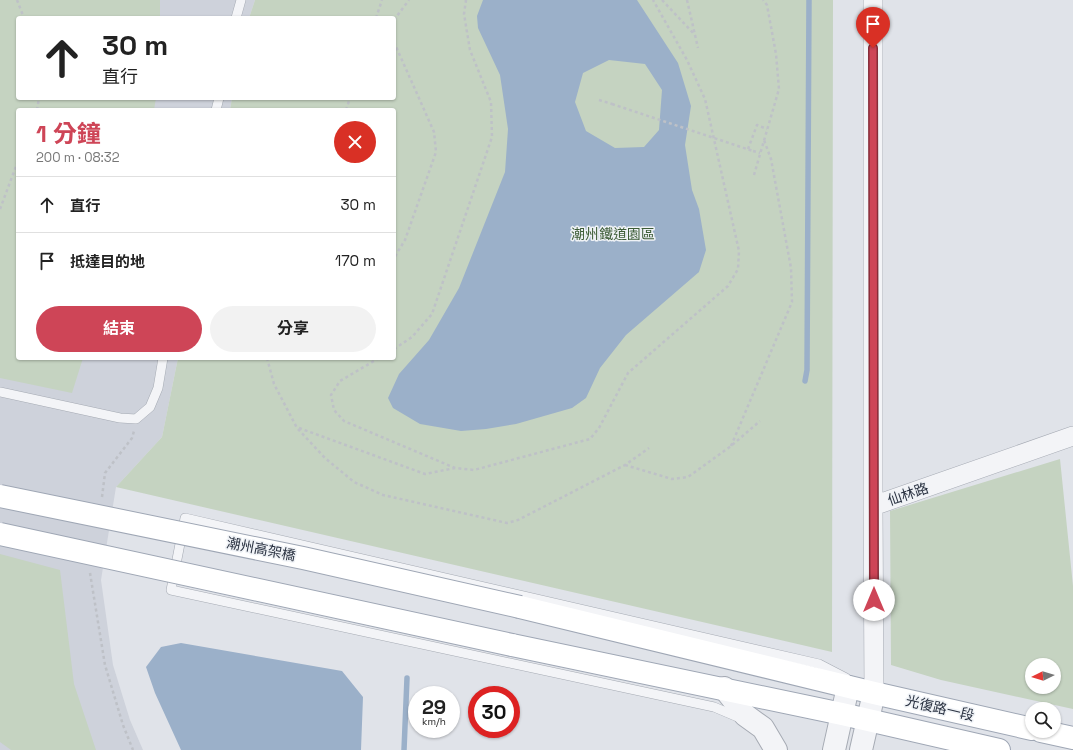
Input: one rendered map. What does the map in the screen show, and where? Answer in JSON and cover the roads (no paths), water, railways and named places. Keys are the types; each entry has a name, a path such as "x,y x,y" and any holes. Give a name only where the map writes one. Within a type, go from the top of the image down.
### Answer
{"main road":[{"name":"潮州高架橋","path":"0,496 303,558 520,608 848,687"},
{"path":"0,534 512,645 868,719 999,750"},
{"name":"光復路一段","path":"848,687 1025,727"},
{"path":"1061,735 1073,738"}],"street":[{"path":"873,0 873,506"},
{"name":"仙林路","path":"874,693 873,506 1073,436"},
{"path":"834,750 848,687"},
{"path":"724,688 744,714 763,728 776,750"},
{"path":"861,750 874,693"}],"lane":[{"path":"237,16 241,0"},
{"path":"0,392 114,416 136,419 150,407 158,388 163,360"},
{"path":"763,728 714,707 171,590 185,518 819,664 874,693"}],"water":[{"path":"483,0 637,0 678,63 691,106 685,145 692,190 699,209 706,250 699,272 626,335 600,368 586,398 572,408 516,424 461,431 420,424 393,408 388,398 399,374 429,340 459,288 505,172 508,129 500,75 478,28 477,16","holes":["609,60 645,64 662,90 659,130 644,147 615,148 586,131 575,102 583,73"]},
{"path":"181,643 342,671 363,697 361,750 181,750 155,693 146,667 161,647"}],"waterway":[{"path":"805,381 807,370 809,0"},
{"path":"404,750 407,678"}],"park label":[{"name":"潮州鐵道園區","path":"613,234"}]}
